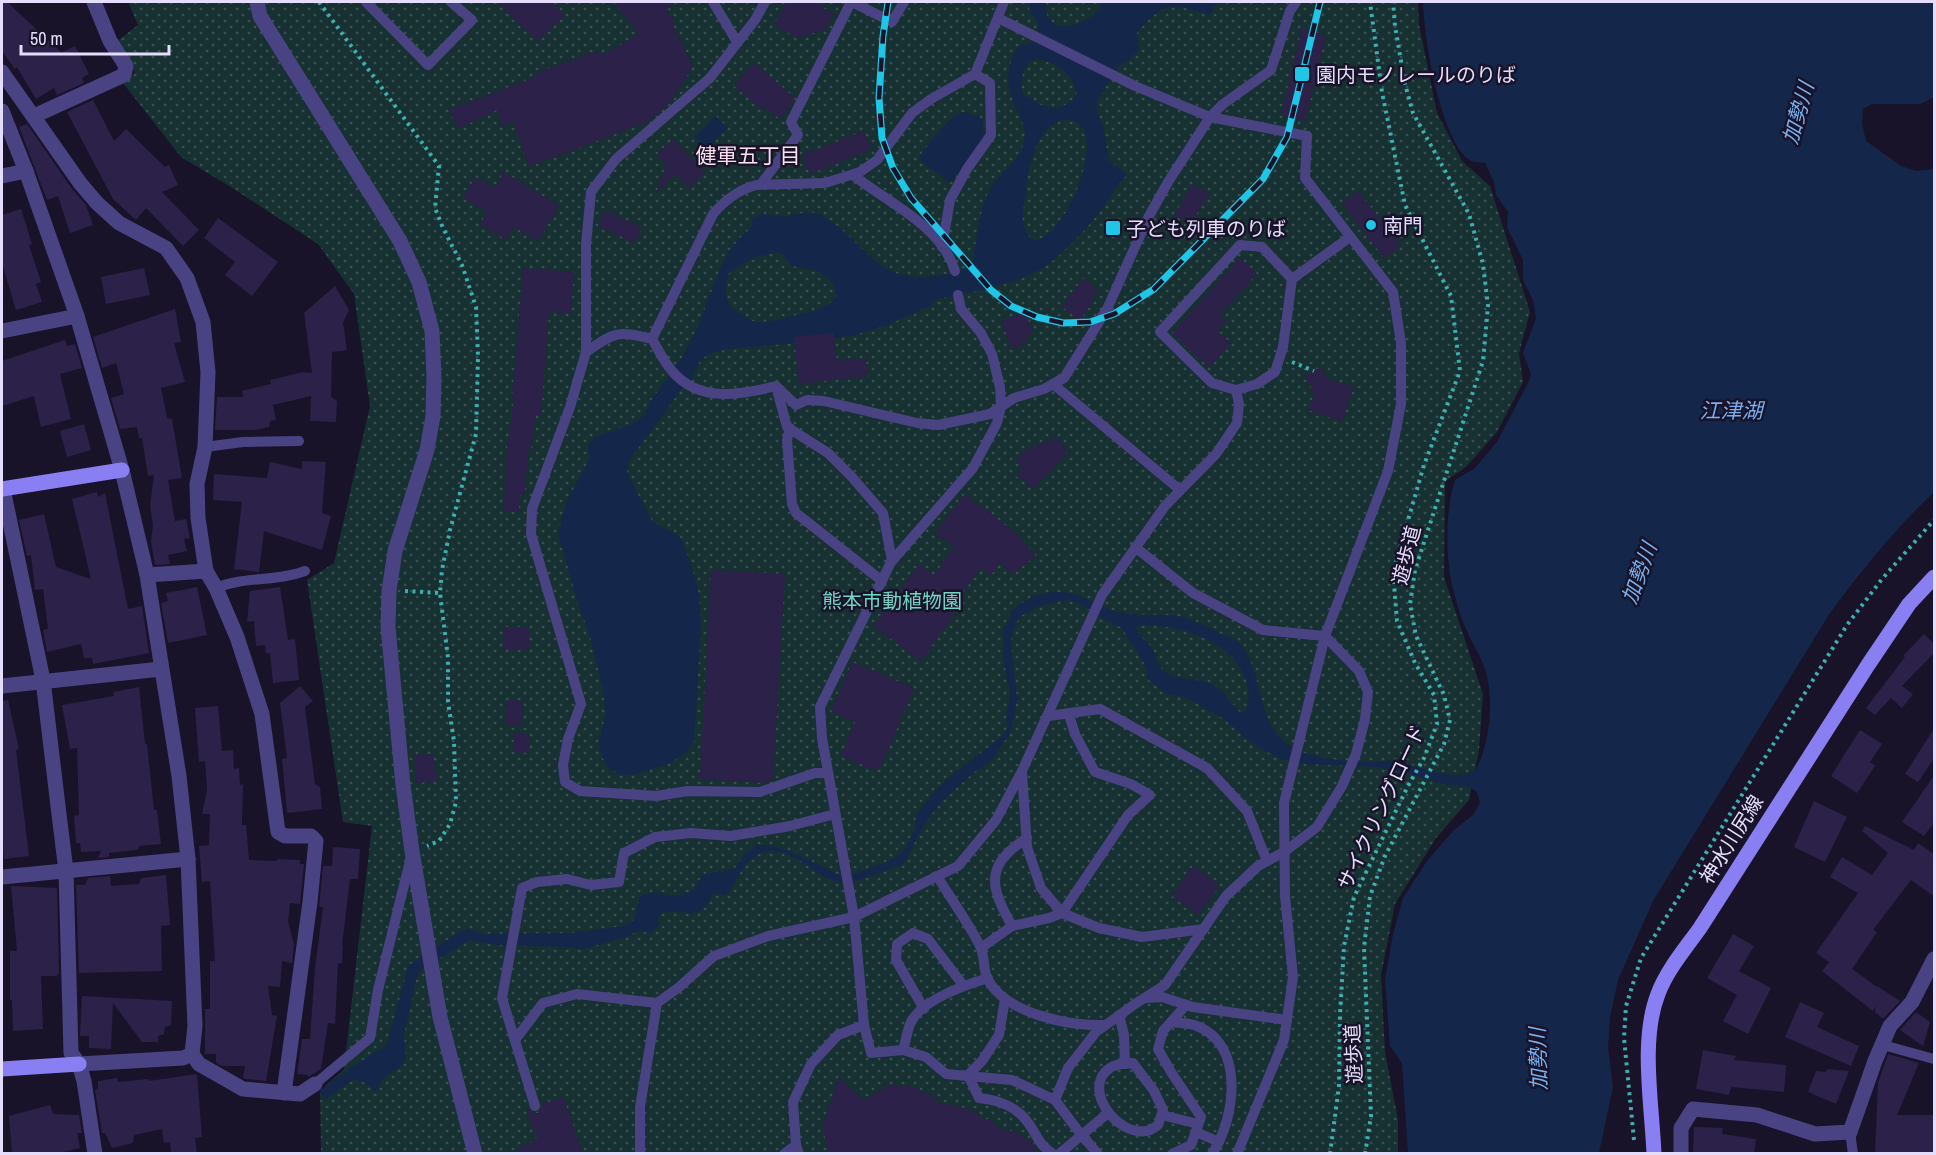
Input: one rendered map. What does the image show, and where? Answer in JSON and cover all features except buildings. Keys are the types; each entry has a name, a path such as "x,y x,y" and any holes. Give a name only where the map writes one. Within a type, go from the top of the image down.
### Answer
{"main road":[{"path":"2,489 122,470"},
{"name":"神水川尻線","path":"1654,1154 1648,1054 1651,1024 1658,994 1674,964 1700,928 1868,664 1909,604 1935,577"},
{"path":"2,1069 79,1064"}],"street":[{"path":"34,116 124,75 126,66 110,41 94,2"},
{"path":"257,2 261,16 400,241 419,282 432,331 433,416 427,450 395,551 389,591 388,627 403,785 412,851 440,1017 475,1154"},
{"path":"2,72 80,183 97,203 120,223 166,248 187,278 203,322 208,372 205,447 197,484 198,518 206,571 216,588 237,638 262,714 278,832 285,836 311,836 316,841 284,1093"},
{"path":"2,111 78,316 122,470 147,575 179,776 188,859 195,1026 192,1054 199,1064 243,1089 300,1094 315,1084"},
{"path":"2,176 26,171"},
{"path":"2,331 78,316"},
{"path":"2,489 43,680 66,871 71,1053 79,1064 84,1081 95,1154"},
{"path":"147,575 206,571"},
{"path":"2,686 161,669"},
{"path":"2,877 188,859"},
{"path":"1681,1154 1682,1128 1693,1109 1757,1115 1815,1134 1850,1132 1890,1026 1911,1002 1935,960"},
{"path":"79,1064 183,1058 192,1054"}],"lane":[{"path":"366,2 428,65 472,20 451,2"},
{"path":"713,2 737,42"},
{"path":"765,2 755,20 710,78 616,159 591,192 586,244 586,352 570,408 532,509 531,534 581,704 568,739 563,765 565,782 580,791 656,796 688,791 759,792 815,773 828,773"},
{"path":"761,184 798,135 791,122 852,2 892,22 904,2"},
{"path":"652,339 713,214 732,196 746,188 761,184 825,183 853,175 877,160 912,113 931,99 975,74 1004,2"},
{"path":"776,386 796,405 807,400 824,401 916,423 938,425 990,414 1014,398 1044,389 1064,378 1107,309 1148,218 1168,182 1210,117 1223,104 1270,70 1290,11 1296,2"},
{"path":"998,18 1135,86 1210,117 1307,136 1305,178 1393,292 1401,343 1401,404 1388,471 1325,636 1284,803 1285,896 1293,977 1284,1040 1237,1154"},
{"path":"942,247 950,200 967,169 991,135 990,83 975,74"},
{"path":"853,175 906,212 932,234 952,261 955,271"},
{"path":"1292,279 1262,247 1240,245 1161,332 1212,383 1236,390 1257,384 1275,372 1280,358 1292,279 1350,237"},
{"path":"958,296 961,309 981,333 992,354 1000,387 1001,406 997,423 973,468 892,561 820,707 822,738 854,917 864,1025 872,1053 903,1050 926,1057 946,1074 1012,1080 1055,1100 1098,1154"},
{"path":"586,352 610,335 630,334 652,339 673,372 700,392 742,394 776,386"},
{"path":"1053,384 1180,490"},
{"path":"776,386 787,427 828,453 883,513 892,561"},
{"path":"515,1040 543,1003 577,994 657,1003 714,956 768,936 854,917 958,866 996,820 1022,771 1101,597 1165,506 1216,454 1237,423 1239,404 1236,390"},
{"path":"790,428 788,440 792,504 796,513 882,581"},
{"path":"205,447 243,442 300,441"},
{"path":"1055,1100 1068,1068 1096,1032 1165,985 1226,896 1258,866 1284,852 1317,827 1356,754 1365,719 1368,692 1359,671 1325,636 1263,630 1193,593 1135,547"},
{"path":"216,588 244,580 292,576 304,571"},
{"path":"1047,716 1100,710 1207,768 1247,811 1267,861"},
{"path":"981,948 1012,926 1062,913 1128,815 1150,795 1131,784 1095,772 1075,734 1069,715"},
{"path":"1022,771 1027,847 1041,888 1062,913 1099,928 1142,937 1204,929"},
{"path":"535,1106 502,998 522,888 537,882 567,879 591,885 620,882 624,853 655,837 691,833 731,836 790,826 835,814"},
{"path":"1012,926 998,902 993,881 1003,857 1012,847 1027,838"},
{"path":"315,1084 369,1038 378,990 412,851"},
{"path":"937,876 981,948 987,978 1005,999 1039,1016 1083,1026 1105,1025"},
{"path":"924,1009 896,960 897,944 913,933 928,939 963,985"},
{"path":"903,1050 912,1021 934,1000 963,985 987,978"},
{"path":"1143,998 1162,997 1186,1005 1287,1020"},
{"path":"968,1076 982,1061 999,1035 1005,999"},
{"path":"641,1154 640,1107 657,1003"},
{"path":"1172,1154 1191,1145 1201,1117 1158,1049 1163,1031 1186,1005"},
{"path":"1119,1015 1124,1035 1125,1064"},
{"path":"1171,1022 1194,1025 1213,1036 1227,1055 1232,1074 1231,1102 1219,1142 1212,1154"},
{"path":"784,1154 797,1149 793,1102 811,1064 838,1035 864,1025"},
{"path":"1884,1045 1935,1059"},
{"path":"1133,1063 1154,1091 1163,1110 1158,1125 1147,1131 1130,1130 1115,1121 1108,1113 1102,1105 1101,1079 1108,1069 1117,1064 1133,1063"},
{"path":"968,1076 979,1098 997,1100 1011,1106 1029,1123 1041,1146 1053,1154"},
{"path":"1059,1154 1080,1134 1108,1113"},
{"path":"1162,1115 1197,1128 1219,1142"},
{"path":"1850,1132 1853,1154"}],"path":[{"name":"サイクリングロード","path":"1330,1154 1339,1086 1344,946 1354,897 1424,758 1437,724 1434,695 1415,663 1397,621 1393,572 1424,465 1460,371 1451,296 1405,205 1382,92 1370,2"},
{"name":"遊歩道","path":"1365,1154 1371,1116 1364,948 1370,896 1385,856 1444,744 1450,720 1444,695 1416,636 1410,604 1415,570 1483,361 1488,306 1483,264 1469,214 1413,113 1405,84 1395,26 1394,2"},
{"path":"1280,358 1314,371"},
{"path":"1634,1142 1624,1038 1626,1006 1641,958 1847,624 1882,579 1935,520"},
{"path":"389,591 440,592"}],"green space":[{"name":"熊本市動植物園","path":"128,2 1418,2 1419,25 1437,113 1462,161 1490,186 1530,312 1519,353 1523,382 1497,432 1466,467 1445,481 1444,577 1483,694 1479,750 1469,800 1436,838 1395,904 1381,975 1385,1052 1398,1120 1398,1153 321,1153 320,1091 344,1069 372,826 343,822 307,580 334,563 370,406 354,294 318,244 181,157 123,83 135,73 117,41 138,25"}],"water":[{"path":"1031,2 1046,2 1046,12 1049,18 1056,24 1071,26 1095,14 1103,2 1217,2 1210,15 1186,8 1162,9 1137,32 1139,49 1118,67 1097,101 1097,112 1103,127 1109,161 1127,175 1083,232 1044,267 1005,284 934,300 930,306 885,326 854,335 818,341 728,349 708,354 700,361 691,380 685,384 629,460 627,473 652,521 681,538 699,594 701,626 694,741 686,752 669,764 632,775 620,775 608,767 602,757 599,741 606,713 601,680 558,533 567,501 591,456 588,445 597,436 633,424 645,415 650,402 681,359 697,329 729,251 751,228 752,220 759,215 786,216 814,213 825,217 881,265 901,275 932,276 972,267 979,221 987,195 1016,159 1024,143 1022,120 1011,95 1008,80 1010,64 1018,47 1033,42 1037,32 1037,21 1029,9","holes":["1038,59 1059,67 1069,76 1077,95 1071,102 1057,108 1043,106 1022,93 1025,69 1030,61","1065,119 1070,120 1076,122 1084,130 1087,142 1086,158 1082,176 1067,211 1046,236 1035,241 1029,237 1023,219 1028,175 1034,151 1046,130","779,252 792,266 819,271 833,283 837,295 829,304 820,309 773,321 755,322 730,305 726,288 728,274 740,265 758,257"]},
{"name":"江津湖","path":"1423,2 1934,2 1934,97 1920,104 1872,104 1863,109 1862,124 1866,141 1901,166 1916,171 1934,169 1934,492 1878,551 1828,616 1653,901 1618,980 1610,1017 1608,1047 1613,1087 1599,1153 1408,1153 1402,1063 1390,1046 1385,980 1393,934 1403,898 1427,861 1453,831 1473,815 1480,803 1477,792 1469,787 1443,784 1378,767 1305,764 1281,759 1253,744 1224,719 1181,696 1168,694 1147,679 1143,661 1122,628 1100,617 1080,603 1068,600 1037,607 1019,617 1012,633 1011,645 1017,699 1011,732 991,761 974,772 940,803 924,825 901,865 861,879 838,882 786,853 764,852 748,862 725,895 713,894 705,907 695,912 662,913 658,918 659,925 651,933 637,931 629,936 583,949 497,945 470,940 422,969 417,975 404,1035 406,1058 402,1066 383,1079 378,1091 363,1082 353,1080 325,1099 319,1091 387,1044 409,965 461,931 469,929 484,934 571,933 624,926 635,919 642,896 652,893 687,894 695,888 704,874 734,869 747,852 757,845 768,845 792,852 837,874 856,873 901,854 907,847 915,828 916,815 938,788 1004,735 1008,726 1006,720 1010,693 1003,656 1003,628 1009,622 1010,613 1020,604 1038,595 1051,592 1067,593 1122,613 1182,617 1235,640 1247,655 1253,668 1269,722 1277,734 1294,749 1315,756 1350,761 1402,762 1451,775 1472,772 1478,765 1485,744 1490,698 1486,670 1463,622 1451,580 1448,551 1449,506 1455,480 1475,468 1497,442 1529,381 1531,374 1523,353 1536,318 1533,300 1523,280 1523,260 1507,227 1508,212 1496,195 1494,182 1485,163 1468,159 1449,130 1435,85","holes":["1139,625 1155,625 1205,638 1233,658 1242,671 1248,687 1247,710 1241,713 1215,686 1201,681 1179,678 1165,672 1160,667 1151,647 1136,628"]},
{"path":"965,112 981,118 983,136 975,153 950,183 918,158 946,124"},
{"path":"716,116 728,128 706,149 695,137"}],"railway":[{"path":"888,2 883,36 879,98 882,138 893,168 911,198 991,290 1011,306 1037,317 1063,323 1090,322 1114,314 1154,289 1263,179 1287,137 1320,2"}],"place":[{"name":"園内モノレールのりば","path":"1302,74"},
{"name":"南門","path":"1371,225"},
{"name":"子ども列車のりば","path":"1113,228"}],"district":[{"name":"健軍五丁目","path":"748,155"}],"water label":[{"name":"加勢川","path":"1798,113"},
{"name":"加勢川","path":"1639,573"},
{"name":"加勢川","path":"1538,1059"}]}
